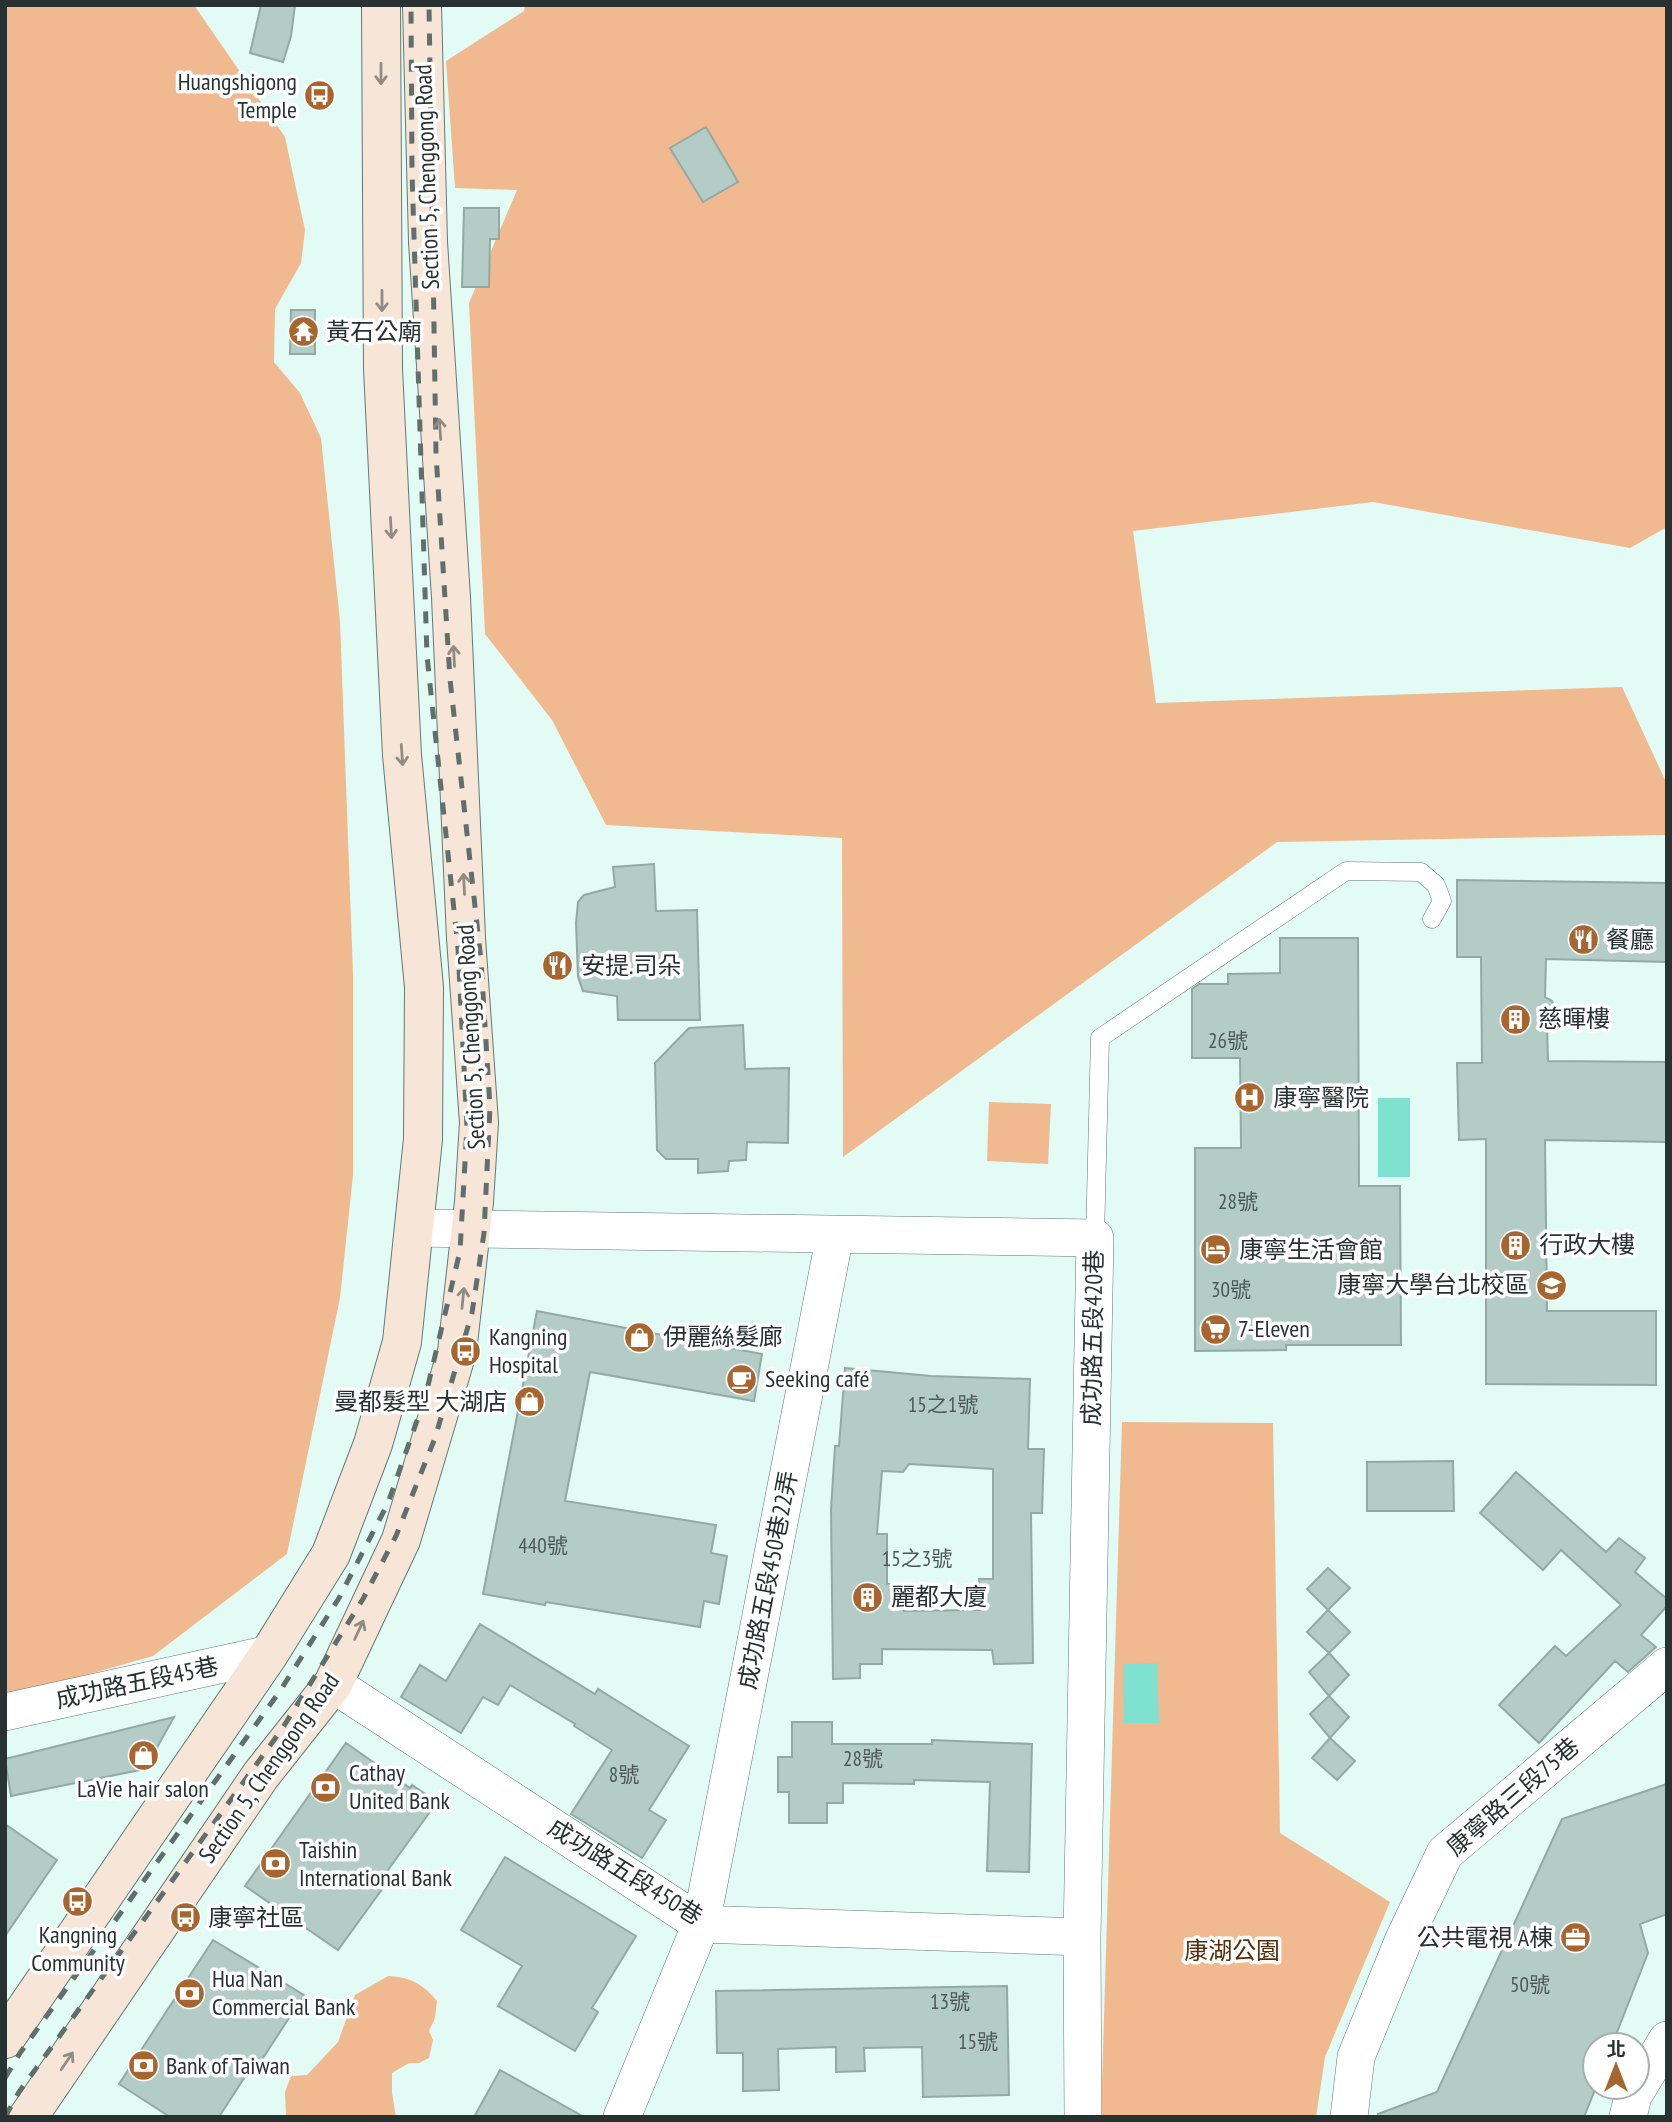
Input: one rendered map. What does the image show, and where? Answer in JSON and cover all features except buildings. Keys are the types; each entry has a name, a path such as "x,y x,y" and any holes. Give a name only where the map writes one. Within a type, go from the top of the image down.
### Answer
{"main road":[{"name":"Section 5, Chenggong Road","path":"5,2039 269,1654 331,1554 373,1444 402,1342 423,1139 424,987 402,755 383,369 382,5"},
{"name":"Section 5, Chenggong Road","path":"28,2117 261,1775 333,1684 401,1540 457,1352 479,1123 466,938 451,597 428,243 422,5"}],"street":[{"name":"成功路五段420巷","path":"414,1228 1095,1238 1082,1937 1083,2117"},
{"name":"成功路五段450巷22弄","path":"622,2117 701,1924 835,1235"},
{"name":"成功路五段45巷","path":"5,1712 269,1654"},
{"name":"康寧路三段75巷","path":"1349,2117 1356,2057 1404,1939 1445,1853 1667,1665"},
{"name":"成功路五段450巷","path":"333,1684 701,1924 1082,1937"},
{"path":"1628,2117 1633,2096 1667,2040"}],"lane":[{"path":"1095,1238 1100,1038 1346,871 1421,872 1436,885 1442,901 1432,919"}],"green space":[{"path":"5,5 194,5 285,137 305,230 301,263 275,309 274,362 300,393 321,438 340,621 353,974 353,1175 340,1298 287,1554 153,1656 5,1698"},
{"path":"525,5 1667,5 1667,527 1630,548 1373,502 1133,531 1156,703 1622,687 1667,784 1667,835 1277,842 843,1157 842,838 606,825 552,720 485,634 469,303 517,190 455,188 446,61 524,11"},
{"path":"989,1102 1051,1104 1048,1164 987,1161"},
{"name":"康湖公園","path":"1122,1422 1273,1423 1280,1833 1390,1902 1325,2057 1316,2117 1101,2117"},
{"path":"388,1976 416,1982 437,2001 435,2018 429,2031 433,2040 429,2058 419,2063 409,2063 392,2073 396,2117 286,2117 285,2092 291,2076 307,2075 338,2042 355,1995"}],"shaded area":[{"path":"1378,1098 1410,1098 1410,1177 1378,1177"},
{"path":"1157,1663 1159,1723 1124,1723 1123,1664"}],"railway":[{"path":"5,2078 20,2053 280,1691 339,1598 388,1503 425,1398 460,1251 467,1127 458,948 427,656 412,172 411,5"},
{"path":"5,2117 19,2092 282,1729 363,1599 396,1536 435,1438 472,1313 484,1233 490,1107 481,961 450,679 436,454 429,5"}],"place":[{"name":"Huangshigong Temple","path":"320,96"},
{"name":"黃石公廟","path":"303,332"},
{"name":"餐廳","path":"1583,940"},
{"name":"安提.司朵","path":"558,966"},
{"name":"慈暉樓","path":"1515,1019"},
{"name":"康寧醫院","path":"1250,1098"},
{"name":"行政大樓","path":"1516,1245"},
{"name":"康寧生活會館","path":"1216,1250"},
{"name":"康寧大學台北校區","path":"1552,1285"},
{"name":"7-Eleven","path":"1215,1329"},
{"name":"伊麗絲髮廊","path":"640,1337"},
{"name":"Kangning Hospital","path":"466,1351"},
{"name":"Seeking café","path":"742,1379"},
{"name":"曼都髮型 大湖店","path":"530,1402"},
{"name":"麗都大廈","path":"868,1597"},
{"name":"LaVie hair salon","path":"143,1755"},
{"name":"Cathay United Bank","path":"326,1787"},
{"name":"Taishin International Bank","path":"276,1864"},
{"name":"Kangning Community","path":"78,1901"},
{"name":"康寧社區","path":"185,1918"},
{"name":"公共電視 A棟","path":"1576,1938"},
{"name":"Hua Nan Commercial Bank","path":"189,1993"},
{"name":"Bank of Taiwan","path":"143,2066"}]}
